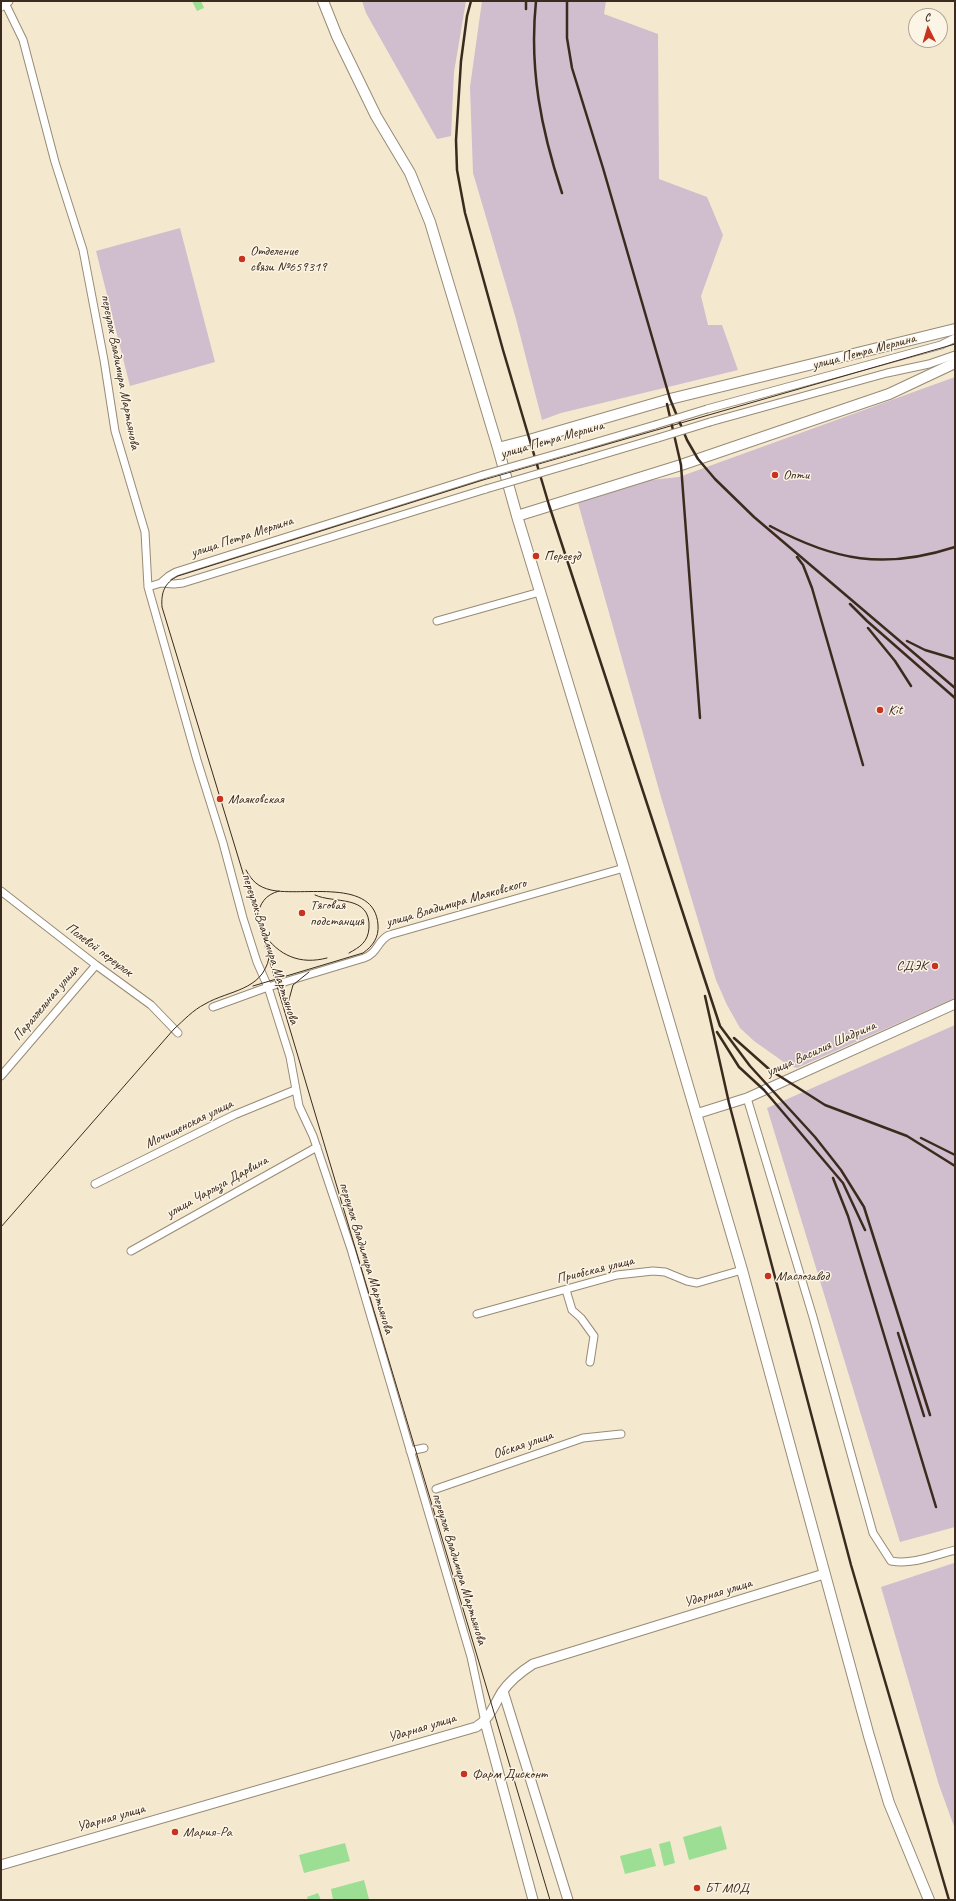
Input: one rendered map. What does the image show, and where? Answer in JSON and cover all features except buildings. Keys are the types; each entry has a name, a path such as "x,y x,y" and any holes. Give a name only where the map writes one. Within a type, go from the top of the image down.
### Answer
{"main road":[{"path":"323,1 337,36 376,116 410,173 430,222 517,516 624,868 742,1270 824,1574 889,1803 928,1900"},
{"name":"улица Петра Мерлина","path":"498,448 670,399 955,329"},
{"path":"517,516 680,465 889,394 955,363"}],"street":[{"name":"переулок Владимира Мартьянова","path":"5,3 25,46 55,162 83,250 104,360 115,431 145,532 148,587 197,760 223,843 243,918 257,962 268,987 290,1057 299,1106 310,1128 317,1147 351,1249 471,1657 485,1722 533,1900"},
{"name":"улица Петра Мерлина","path":"162,583 176,572 483,475 707,409 941,345 955,338"},
{"name":"улица Петра Мерлина","path":"148,587 162,583 183,583 486,489 710,422 887,373 929,364 955,355"},
{"path":"437,621 540,592"},
{"name":"улица Владимира Маяковского","path":"213,1007 268,987 369,956 376,951 383,938 389,935 624,868"},
{"name":"Полевой переулок","path":"1,891 96,965 151,1005 178,1033"},
{"name":"Параллельная улица","path":"1,1076 96,965"},
{"name":"улица Василия Шадрина","path":"696,1114 747,1098 955,1004"},
{"name":"Мочищенская улица","path":"95,1184 234,1115 295,1090"},
{"path":"747,1098 813,1317 873,1533 891,1561 901,1562 918,1560 955,1550"},
{"name":"улица Чарльза Дарвина","path":"131,1251 317,1147"},
{"name":"Приобская улица","path":"477,1314 616,1275 646,1271 665,1272 687,1281 697,1283 742,1270"},
{"path":"566,1290 572,1310 581,1318 594,1336 590,1362"},
{"name":"Обская улица","path":"436,1489 583,1438 621,1434"},
{"path":"410,1451 424,1448"},
{"name":"Ударная улица","path":"1,1865 476,1727 485,1722 503,1691 525,1669 533,1664 824,1574"},
{"path":"503,1691 568,1900"}],"shaded area":[{"path":"362,1 466,1 454,72 451,136 437,139 366,13"},
{"path":"482,1 606,1 604,14 658,34 659,179 707,197 723,235 701,296 708,325 722,325 738,370 561,413 542,420 516,319 473,173 470,87"},
{"path":"180,228 215,362 130,386 96,251"},
{"path":"955,377 955,998 797,1068 788,1065 754,1041 740,1028 727,1005 716,980 661,797 578,503 651,480 679,477"},
{"name":"Маслозавод","path":"955,1025 955,1527 900,1542 767,1108"},
{"path":"954,1563 955,1829 939,1785 881,1587"}],"green space":[{"path":"192,1 201,1 204,8 197,11"},
{"path":"721,1826 727,1849 689,1860 683,1837"},
{"path":"670,1841 675,1863 664,1866 659,1844"},
{"path":"345,1843 350,1861 304,1873 299,1855"},
{"path":"651,1848 656,1866 625,1874 620,1856"},
{"path":"364,1880 369,1899 333,1900 331,1889"},
{"path":"318,1893 321,1900 308,1900 307,1897"}],"tram line":[{"path":"550,1900 257,919 162,607 164,589 169,582 178,576 483,480 955,344"},
{"path":"246,870 256,883 271,890 284,892 335,892 351,895 364,900 374,910 378,925 375,941 363,953 253,986"},
{"path":"257,917 264,900 270,895 279,891"},
{"path":"315,895 323,898 350,902 358,905 364,910 368,917 369,928 367,937 360,946 349,953"},
{"path":"263,933 276,948 291,957 308,960 327,958"},
{"path":"1,1227 174,1029 201,1006 252,983 265,969 269,958"},
{"path":"287,1007 293,985 309,972"}],"railway":[{"path":"471,1 467,16 461,61 456,140 457,170 465,213 503,350 549,505 720,1026 750,1066 815,1137 841,1170 864,1207 930,1415"},
{"path":"526,1 526,9"},
{"path":"536,1 534,51 538,98 548,146 562,193"},
{"path":"567,1 567,38 572,68 603,168 670,399 687,440 698,459 715,479 754,517 955,688"},
{"path":"667,404 681,465 700,718"},
{"path":"770,526 816,547 838,554 860,558 882,560 905,558 929,554 955,547"},
{"path":"797,557 803,565 812,588 863,765"},
{"path":"850,604 867,621 955,698"},
{"path":"868,628 895,661 911,686"},
{"path":"907,641 925,650 955,659"},
{"path":"705,996 729,1103 851,1565 949,1900"},
{"path":"717,1032 739,1067 764,1090 843,1183 865,1230"},
{"path":"734,1038 770,1070 825,1105 907,1136 955,1166"},
{"path":"921,1138 955,1155"},
{"path":"833,1178 848,1216 936,1507"},
{"path":"898,1333 924,1416"}],"place":[{"name":"Отделение связи №659319","path":"242,259"},
{"name":"Опти","path":"775,475"},
{"name":"Переезд","path":"536,556"},
{"name":"Kit","path":"880,710"},
{"name":"Маяковская","path":"220,799"},
{"name":"Тяговая подстанция","path":"302,913"},
{"name":"СДЭК","path":"935,966"},
{"name":"Маслозавод","path":"768,1276"},
{"name":"Фарм Дисконт","path":"464,1774"},
{"name":"Мария-Ра","path":"175,1832"},
{"name":"БТ МОД","path":"697,1888"}]}
